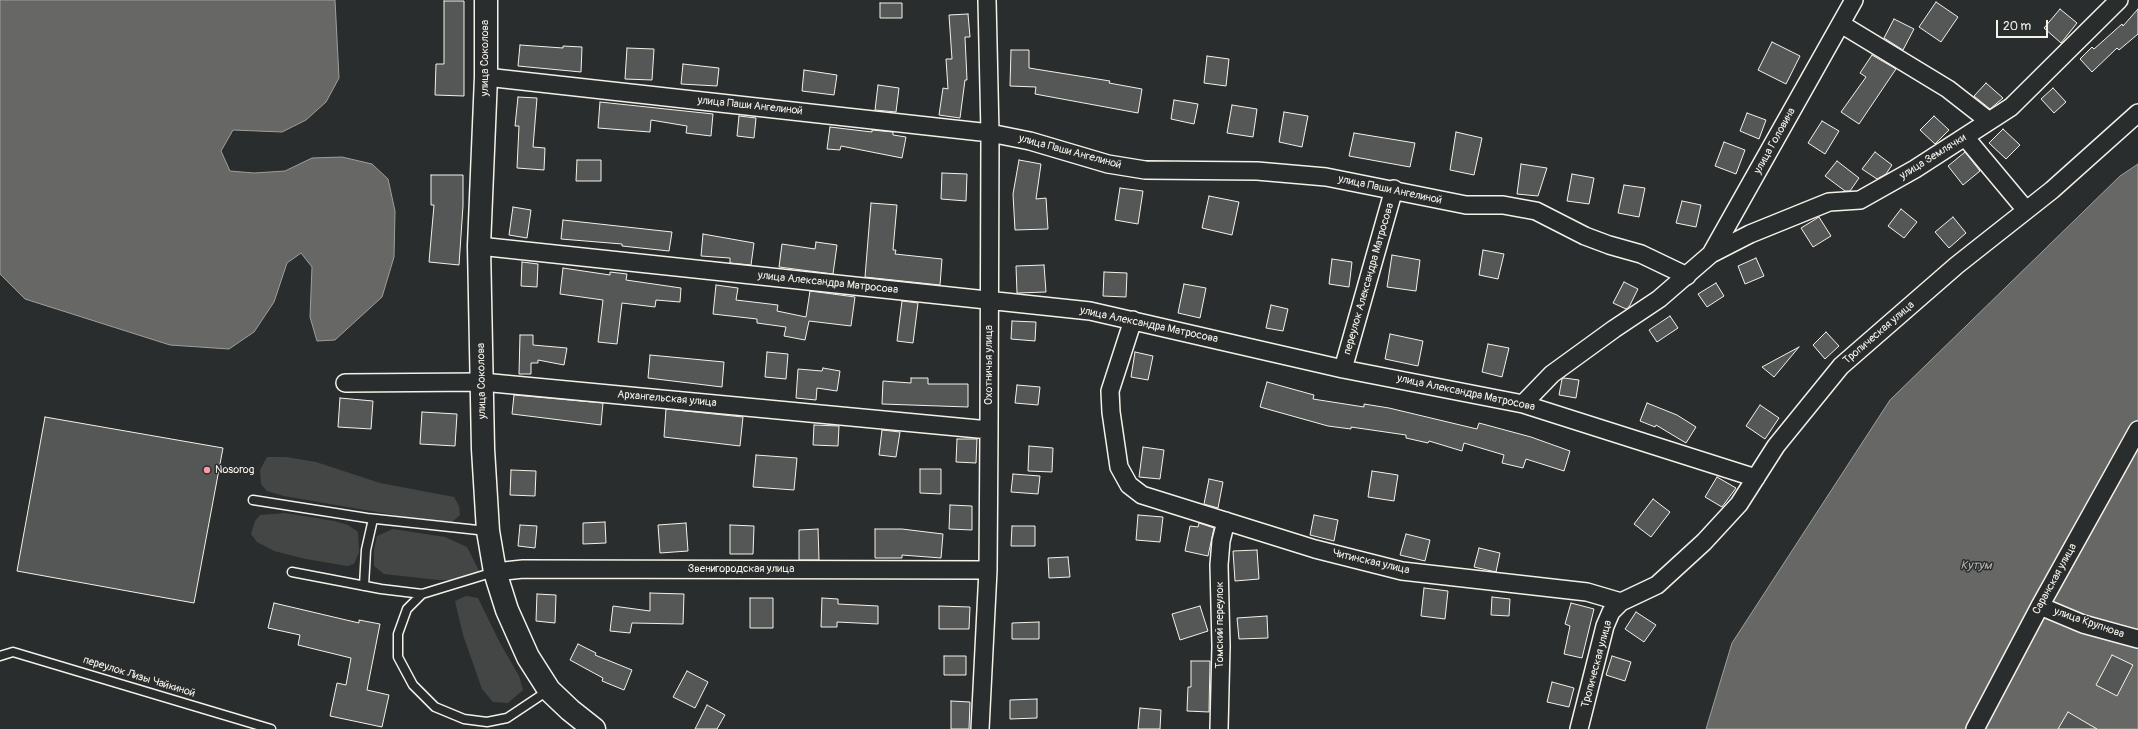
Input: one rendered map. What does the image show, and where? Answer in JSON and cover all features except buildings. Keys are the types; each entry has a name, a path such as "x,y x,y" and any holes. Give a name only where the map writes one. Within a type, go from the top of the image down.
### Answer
{"main road":[{"name":"улица Соколова","path":"486,0 486,77 479,246 482,382 488,531 495,572 507,610 528,657 549,690 570,710 594,729"}],"street":[{"name":"Охотничья улица","path":"980,729 988,570 990,133 987,0"},
{"name":"улица Головина","path":"1523,404 1552,374 1614,329 1659,299 1711,254 1854,0"},
{"name":"улица Землячки","path":"1711,254 1750,234 1829,202 1860,200 1915,169 2011,107 2119,0"},
{"path":"1841,24 1948,89 1989,122"},
{"name":"улица Паши Ангелиной","path":"486,77 990,133 1030,141 1108,164 1145,170 1257,171 1326,176 1394,189 1466,206 1502,205 1536,211 1585,236 1609,246 1641,254 1687,276"},
{"name":"Тропическая улица","path":"1579,729 1605,626 1611,612 1621,602 1657,585 1698,547 1739,504 1776,446 1841,366 1957,265 2052,190 2138,113"},
{"path":"1965,137 2026,210"},
{"name":"переулок Александра Матросова","path":"1343,368 1394,189"},
{"name":"улица Александра Матросова","path":"479,246 1090,311 1343,368 1523,404 1756,478"},
{"name":"Читинская улица","path":"1133,320 1110,391 1111,412 1119,467 1129,486 1142,495 1315,549 1402,571 1587,592 1621,602"},
{"name":"Архангельская улица","path":"345,383 482,382 989,430"},
{"name":"Саранская улица","path":"1975,729 2040,606 2138,430"},
{"name":"Томский переулок","path":"1219,729 1221,646 1219,565 1221,541 1226,521"},
{"name":"Звенигородская улица","path":"495,572 523,568 988,570"},
{"name":"улица Крупнова","path":"2040,606 2083,624 2138,639"}],"lane":[{"path":"253,500 374,519 488,531"},
{"path":"364,586 366,550 374,519"},
{"path":"292,572 364,586 422,594 495,572"},
{"path":"422,594 407,609 398,634 398,657 413,685 435,707 464,718 487,722 507,718 549,690"},
{"name":"переулок Лизы Чайкиной","path":"0,656 13,652 271,729"}],"shaded area":[{"path":"267,457 286,457 316,462 380,483 454,497 459,506 460,515 452,522 417,519 284,496 267,491 261,484 260,470"},
{"path":"285,513 334,521 348,525 358,532 359,552 354,564 347,566 306,559 274,551 257,542 251,534 255,521 260,515"},
{"path":"393,529 445,537 467,547 479,571 474,580 439,580 384,574 374,566 374,550 377,536"},
{"path":"466,596 478,598 500,643 519,676 523,690 508,703 493,702 482,689 463,635 455,601"}],"water":[{"path":"0,0 335,0 339,78 326,102 306,120 282,132 233,130 221,151 230,171 254,173 285,171 312,158 342,157 372,164 388,179 395,211 394,257 382,297 335,340 317,341 310,317 312,267 301,253 287,263 274,302 254,332 229,349 170,345 25,299 0,274"},
{"name":"Кутум","path":"2138,164 2138,729 1706,729 1732,643 1890,400 2120,176"}],"place":[{"name":"Nosorog","path":"207,470"}]}
